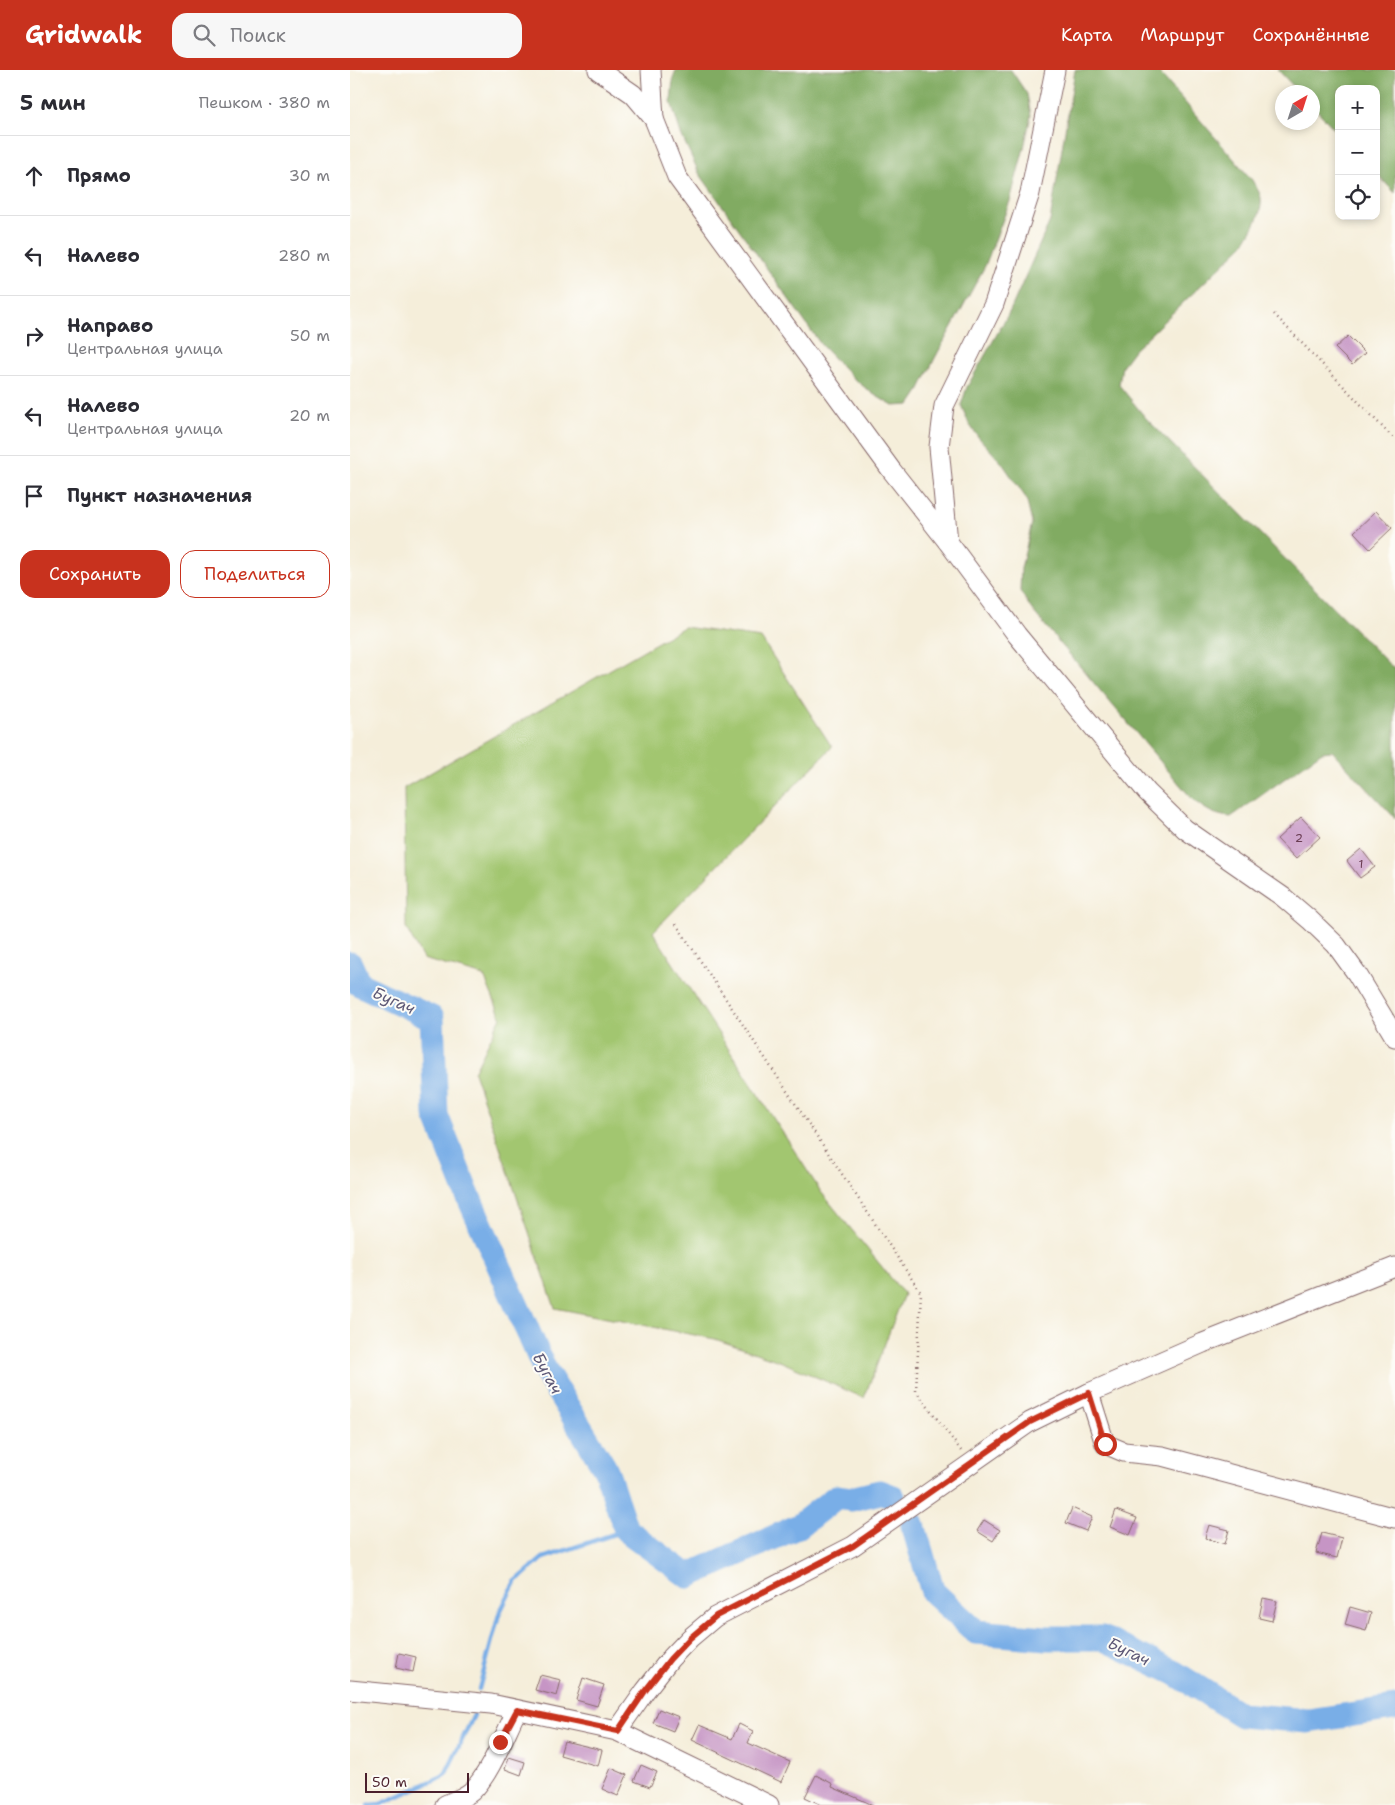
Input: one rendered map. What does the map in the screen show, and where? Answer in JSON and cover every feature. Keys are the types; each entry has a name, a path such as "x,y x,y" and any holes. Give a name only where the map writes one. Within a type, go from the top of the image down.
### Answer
{"street":[{"path":"598,70 633,94 654,119"},
{"path":"651,70 654,119 677,177 892,471 1018,635 1147,792 1185,829 1283,897 1336,946 1357,974 1395,1037"},
{"path":"948,542 938,447 944,406 994,304 1030,193 1055,70"},
{"path":"618,1731 645,1691 670,1659 690,1638 716,1616 853,1546 1030,1422 1089,1393 1203,1343 1395,1267"},
{"path":"1089,1393 1105,1444 1124,1452 1162,1456 1395,1518"},
{"path":"350,1690 491,1704 618,1731 769,1805"},
{"path":"445,1805 462,1798 472,1791 481,1780 517,1710"}],"path":[{"path":"1274,314 1395,440"},
{"path":"676,924 921,1292 916,1391 970,1464"}],"green space":[{"path":"676,70 1011,70 1027,94 1031,115 1010,201 985,266 910,405 893,406 873,394 853,378 822,346 699,173 681,134 671,102 673,78"},
{"path":"1075,70 1157,70 1252,180 1260,194 1261,204 1258,217 1243,245 1134,350 1122,366 1119,385 1145,417 1395,668 1395,818 1332,751 1322,752 1231,817 1215,814 1207,810 1193,800 1032,610 1020,591 1021,568 1032,523 1026,498 1002,463 969,424 961,405 967,387 1010,311 1050,221"},
{"path":"1278,70 1395,70 1395,193 1380,177 1380,85 1335,85 1335,130 1320,114 1320,85 1292,85"},
{"path":"684,627 761,638 832,747 653,932 821,1192 904,1294 864,1398 782,1362 715,1339 555,1308 474,1072 501,1017 484,976 423,959 406,928 404,788"}],"building":[{"path":"1348,336 1365,353 1352,365 1335,348"},
{"path":"1376,511 1392,528 1370,549 1354,532"},
{"path":"1301,817 1320,837 1296,859 1277,839"},
{"path":"1361,849 1375,867 1360,878 1347,861"},
{"path":"1072,1508 1092,1517 1086,1531 1066,1523"},
{"path":"1116,1510 1137,1518 1130,1535 1110,1527"},
{"path":"984,1520 1000,1530 993,1541 977,1531"},
{"path":"1209,1525 1229,1530 1225,1544 1205,1538"},
{"path":"1322,1533 1342,1538 1337,1558 1316,1553"},
{"path":"1263,1598 1277,1601 1272,1621 1259,1618"},
{"path":"1350,1607 1371,1613 1366,1631 1345,1625"},
{"path":"399,1653 416,1657 413,1672 396,1668"},
{"path":"540,1675 561,1680 557,1696 535,1690"},
{"path":"583,1678 604,1685 597,1706 576,1700"},
{"path":"659,1709 679,1717 673,1731 653,1723"},
{"path":"739,1724 753,1731 748,1743 790,1762 781,1782 692,1740 699,1725 732,1739"},
{"path":"564,1741 602,1750 598,1766 560,1755"},
{"path":"509,1757 525,1762 521,1775 505,1769"},
{"path":"641,1765 657,1772 650,1787 634,1781"},
{"path":"611,1768 627,1775 618,1796 602,1789"},
{"path":"816,1775 833,1784 832,1787 873,1805 822,1805 805,1797"}],"waterway":[{"name":"Бугач","path":"350,964 359,984 432,1018 436,1115 466,1191 545,1370 606,1470 626,1530 688,1576 799,1526 836,1497 851,1499 880,1492 893,1497"},
{"name":"Бугач","path":"913,1525 933,1592 976,1632 1046,1638 1102,1638 1175,1673 1241,1715 1308,1721 1395,1708"},
{"path":"479,1689 499,1614 515,1582 543,1558 626,1530"},
{"path":"369,1805 381,1804 445,1775 474,1715"}],"route":[{"path":"500,1742 517,1710 618,1731 645,1691 670,1659 690,1638 716,1616 853,1546 1030,1422 1089,1393 1105,1444"}]}
